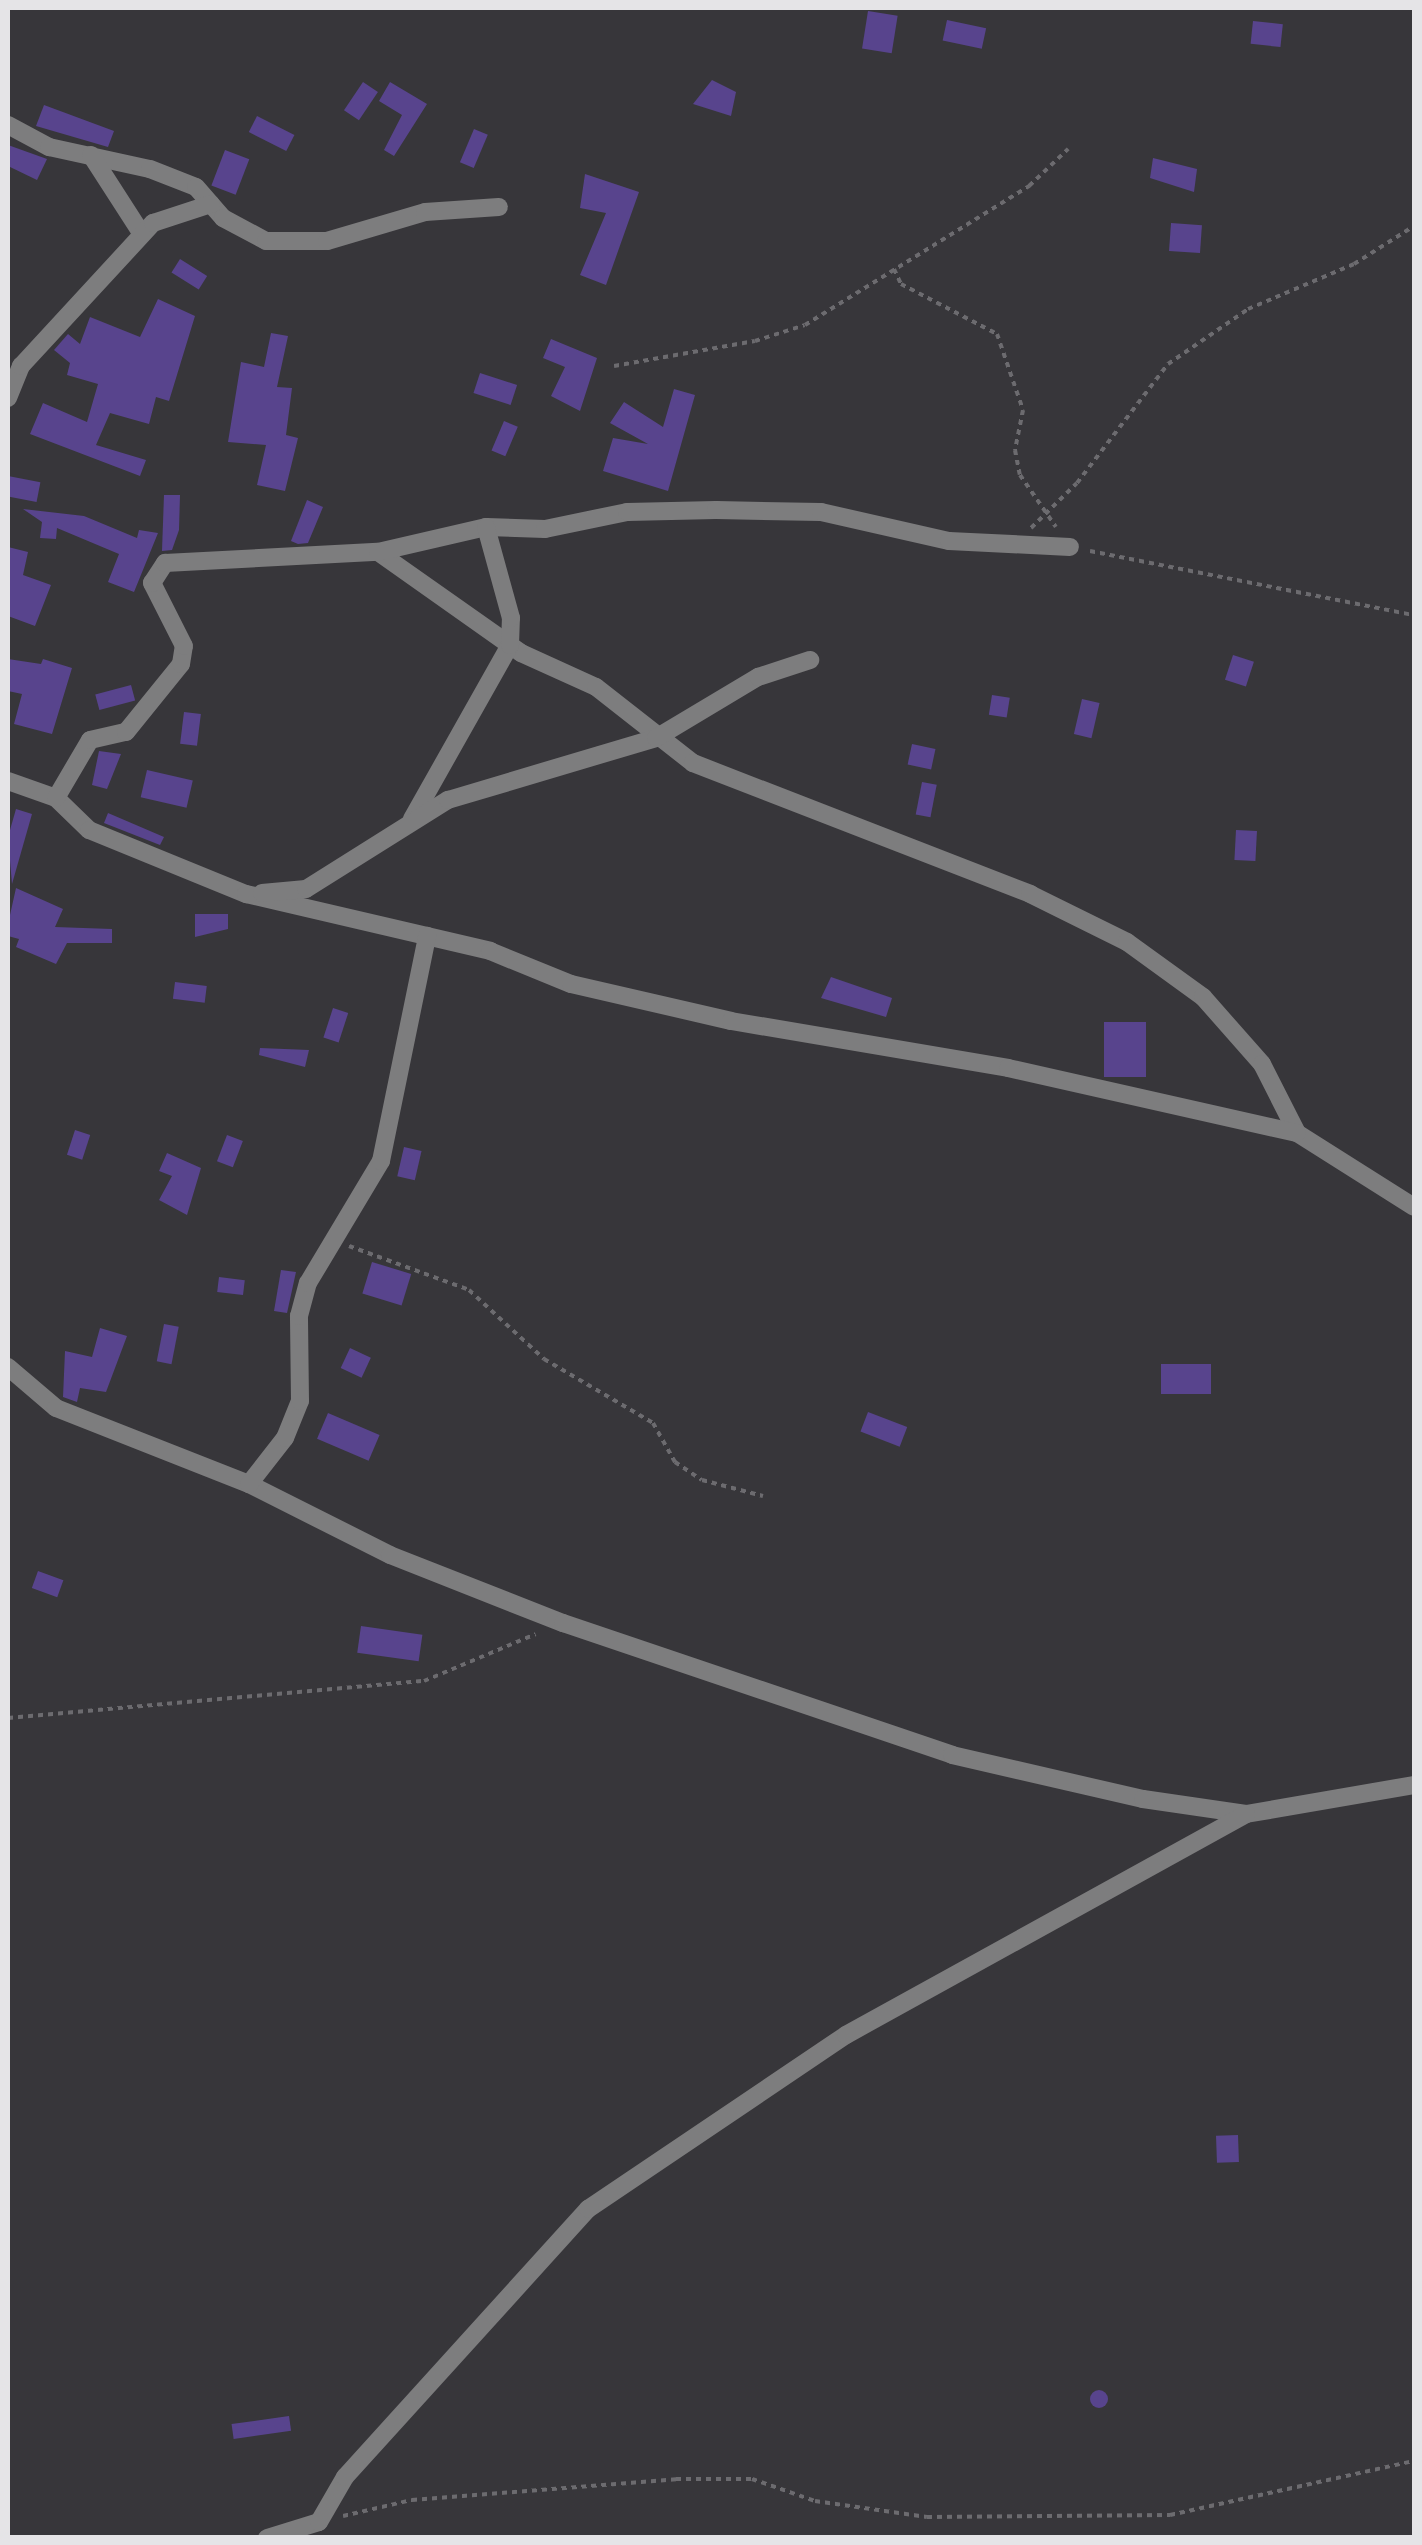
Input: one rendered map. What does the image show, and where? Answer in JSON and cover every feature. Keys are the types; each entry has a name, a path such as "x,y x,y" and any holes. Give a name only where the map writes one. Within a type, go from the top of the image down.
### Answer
{"street":[{"path":"8,126 48,147 90,154 196,187 210,204 266,241 327,241 425,212 500,207"},
{"path":"90,154 142,234"},
{"path":"8,398 21,366 153,222 210,204"},
{"path":"56,798 90,740 126,732 180,664 184,646 152,583 165,564 378,552 486,527 544,528 626,512 821,512 949,541 1070,547"},
{"path":"409,824 510,645 510,618 486,527"},
{"path":"378,552 510,645 596,687 656,738 693,763 1030,894 1127,942 1203,997 1262,1064 1297,1133"},
{"path":"246,894 306,888 448,800 656,738 758,677 810,660"},
{"path":"8,782 56,798 89,830 246,894 490,951 571,984 686,1011 1008,1068 1297,1133 1414,1208"},
{"path":"249,1484 285,1438 300,1401 299,1316 330,1240 381,1161 427,936"},
{"path":"8,1367 56,1408 249,1484 390,1555 564,1623 952,1754 1143,1799 1246,1814 1414,1786"},
{"path":"267,2538 319,2522 345,2477 588,2208 846,2035 1246,1814"}],"path":[{"path":"614,366 805,325 1030,186 1068,148"},
{"path":"1013,544 1047,514 1168,364 1248,309 1354,264 1414,226"},
{"path":"894,269 901,284 998,334 1023,410 1015,450 1020,475 1070,547 1414,615"},
{"path":"330,1240 469,1290 544,1360 653,1423 675,1462 702,1480 763,1496"},
{"path":"8,1718 424,1680 564,1623"},
{"path":"319,2522 412,2500 676,2479 752,2479 815,2501 927,2517 1170,2515 1414,2461"}],"building":[{"path":"868,11 898,16 892,53 862,49"},
{"path":"947,20 986,28 982,49 943,41"},
{"path":"1253,21 1283,24 1280,47 1251,44"},
{"path":"712,80 736,92 731,116 693,104"},
{"path":"363,82 378,92 359,120 344,110"},
{"path":"390,82 427,104 394,156 384,150 402,115 379,101"},
{"path":"44,105 114,131 108,147 36,126"},
{"path":"257,116 294,135 286,151 249,132"},
{"path":"474,129 488,135 474,168 460,162"},
{"path":"8,145 47,159 37,180 8,166"},
{"path":"225,150 249,159 236,195 211,185"},
{"path":"1153,158 1197,169 1194,192 1150,178"},
{"path":"585,174 639,192 606,285 580,275 606,213 580,208"},
{"path":"1171,223 1202,225 1200,253 1169,251"},
{"path":"180,259 207,276 199,290 172,273"},
{"path":"158,299 195,316 169,401 156,397 149,424 110,413 96,445 146,460 140,476 30,434 43,403 87,422 98,384 67,375 70,363 54,350 68,334 80,344 90,317 140,337"},
{"path":"271,333 288,336 277,387 292,388 286,435 298,438 285,491 257,485 266,445 228,442 241,362 264,367"},
{"path":"551,339 597,358 580,411 551,396 565,367 543,358"},
{"path":"480,373 517,385 511,405 474,393"},
{"path":"674,389 695,395 668,491 603,471 613,438 648,444 610,423 624,402 663,427"},
{"path":"504,421 518,427 505,456 491,450"},
{"path":"8,476 40,482 37,502 8,496"},
{"path":"164,495 180,495 179,530 172,550 162,551"},
{"path":"307,500 323,507 308,543 298,544 291,541"},
{"path":"23,509 84,516 137,538 139,530 158,533 134,592 108,582 119,554 57,528 56,539 40,538 42,522"},
{"path":"8,547 28,552 23,575 51,585 35,626 8,616"},
{"path":"1233,655 1254,662 1246,687 1225,680"},
{"path":"8,659 41,664 43,659 72,668 52,734 14,724 22,694 8,691"},
{"path":"131,685 135,700 99,710 95,695"},
{"path":"992,695 1010,698 1007,718 989,715"},
{"path":"1082,699 1100,703 1091,738 1074,734"},
{"path":"184,712 201,714 197,746 180,744"},
{"path":"912,744 935,749 931,770 908,765"},
{"path":"99,751 121,754 107,789 92,785"},
{"path":"147,770 193,781 186,808 141,797"},
{"path":"922,782 937,785 930,817 916,814"},
{"path":"16,809 32,814 12,884 8,837"},
{"path":"108,813 164,837 160,845 104,823"},
{"path":"1236,830 1257,831 1255,861 1234,860"},
{"path":"16,888 63,909 55,927 112,929 112,943 67,943 56,964 16,947 19,939 8,936 8,924"},
{"path":"195,914 228,914 228,929 195,937"},
{"path":"831,977 892,998 886,1017 821,998"},
{"path":"175,982 207,986 205,1003 173,999"},
{"path":"333,1008 348,1013 339,1042 323,1037"},
{"path":"1104,1022 1146,1022 1146,1077 1104,1077"},
{"path":"260,1048 309,1050 305,1067 259,1055"},
{"path":"75,1130 90,1135 82,1160 67,1155"},
{"path":"227,1135 243,1141 233,1167 217,1161"},
{"path":"404,1147 422,1151 415,1180 397,1176"},
{"path":"167,1153 201,1168 187,1215 159,1200 172,1176 159,1171"},
{"path":"372,1262 411,1274 402,1306 362,1294"},
{"path":"281,1270 296,1272 287,1313 274,1311"},
{"path":"219,1277 245,1280 243,1295 217,1292"},
{"path":"164,1324 179,1327 171,1364 157,1361"},
{"path":"100,1328 127,1336 106,1392 80,1388 77,1402 63,1397 65,1351 92,1357"},
{"path":"350,1348 371,1358 362,1378 341,1368"},
{"path":"1161,1364 1211,1364 1211,1394 1161,1394"},
{"path":"868,1412 907,1427 900,1447 860,1432"},
{"path":"328,1413 380,1435 369,1461 317,1439"},
{"path":"38,1571 63,1580 57,1597 32,1588"},
{"path":"361,1626 422,1635 419,1661 357,1653"},
{"path":"1238,2135 1239,2162 1217,2163 1216,2136"},
{"path":"1099,2390 1106,2392 1106,2406 1099,2408 1092,2406 1090,2399 1092,2392"},
{"path":"289,2416 291,2431 234,2439 232,2424"}]}
